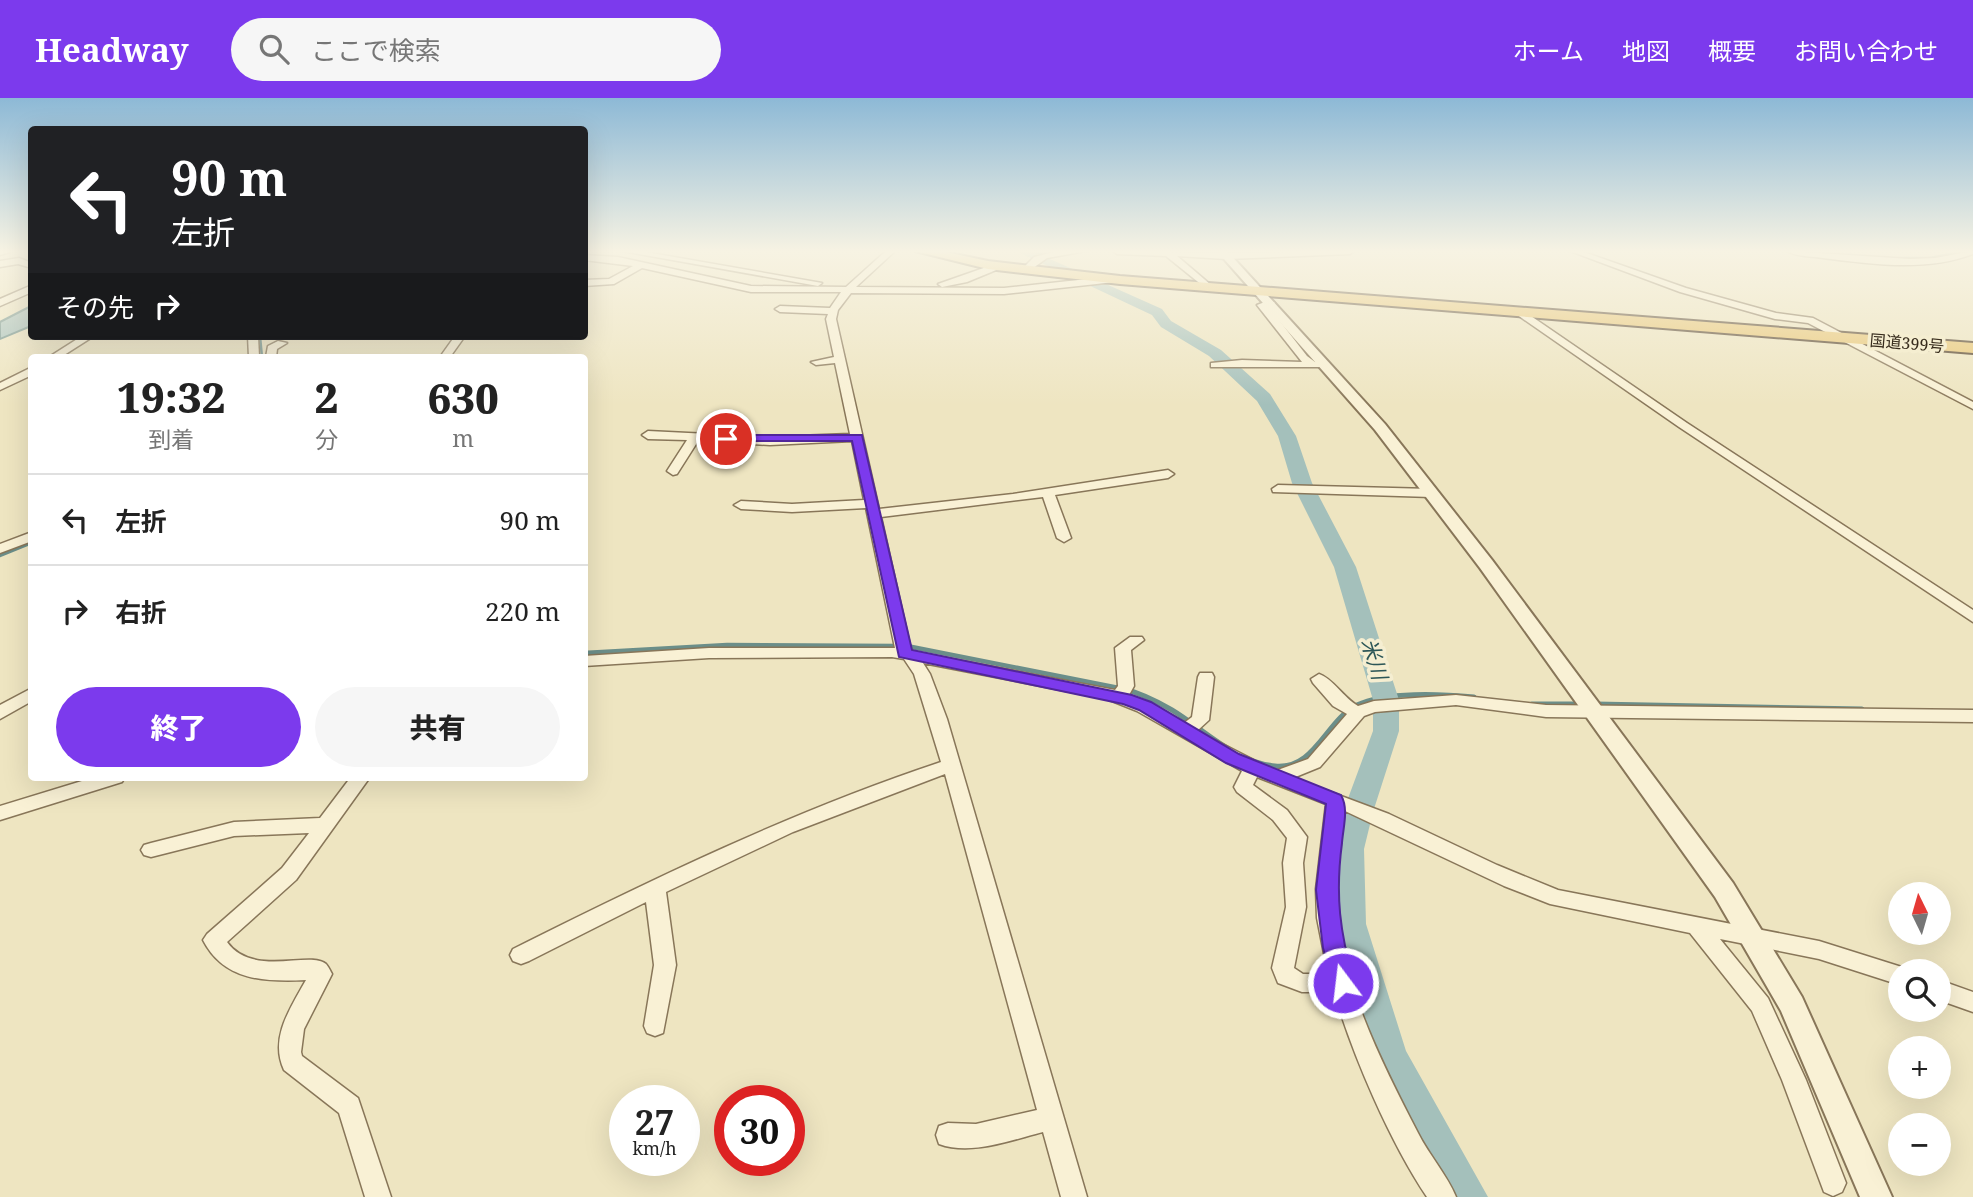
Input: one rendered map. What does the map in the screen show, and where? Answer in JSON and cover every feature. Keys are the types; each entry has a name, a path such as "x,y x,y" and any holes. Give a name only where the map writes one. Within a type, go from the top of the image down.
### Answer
{"highway":[{"name":"国道399号","path":"1355,302 1519,312 1973,348"}],"street":[{"path":"840,302 833,311 832,324 905,650 931,696 1074,1197"},
{"path":"1269,302 1318,365 1380,427 1724,890 1793,1005 1876,1197"},
{"path":"1726,302 1775,316 1810,320 1973,406"},
{"path":"780,309 833,311"},
{"path":"1519,312 1683,425 1973,617"},
{"path":"60,354 82,340"},
{"path":"446,354 457,340"},
{"path":"271,354 272,348 282,343"},
{"path":"816,362 840,359"},
{"path":"1222,364 1318,365"},
{"path":"0,387 28,372"},
{"path":"648,435 770,441 858,437"},
{"path":"673,471 694,438"},
{"path":"741,505 873,509 1048,493 1168,474"},
{"path":"1278,489 1431,493"},
{"path":"1048,493 1064,538"},
{"path":"0,549 28,538"},
{"path":"1122,693 1123,648 1136,640"},
{"path":"588,661 723,653 905,650 1122,693 1191,728 1252,768 1378,817 1437,844 1487,872 1544,894 1819,950 1888,972"},
{"path":"1191,728 1206,677"},
{"path":"1319,679 1331,695 1352,710 1456,700 1513,709 1973,716"},
{"path":"0,713 28,696"},
{"path":"1275,778 1314,763 1352,710"},
{"path":"522,955 655,889 814,816 896,782 951,765"},
{"path":"1252,768 1243,787 1280,815 1297,837 1293,863 1296,907 1283,968 1286,976 1302,983 1343,983"},
{"path":"0,813 103,781"},
{"path":"358,781 289,874 214,940 218,948 241,963 263,972 318,970 321,974 289,1040 287,1053 292,1062 349,1107 378,1197"},
{"path":"1336,801 1326,890 1334,948 1353,1021 1371,1065 1409,1142 1443,1197"},
{"path":"151,850 234,829 325,825"},
{"path":"655,889 665,965 655,1026"},
{"path":"1697,926 1760,1005 1794,1080 1833,1182"},
{"path":"1951,994 1973,1002"},
{"path":"948,1135 976,1136 1051,1118"}],"water":[{"path":"28,308 28,327 0,339 0,322"}],"waterway":[{"name":"米川","path":"1136,302 1157,312 1166,324 1215,353 1264,398 1287,436 1302,483 1345,567 1386,700 1386,731 1358,812 1349,849 1347,879 1350,924 1389,1055 1443,1159 1468,1197"},
{"path":"260,340 262,354"},
{"path":"0,555 28,544"},
{"path":"588,653 727,645 898,646"},
{"path":"907,646 1124,689"},
{"path":"1118,687 1124,689"},
{"path":"1124,689 1166,706 1234,752 1275,766 1289,765 1300,760 1346,712 1357,705 1383,697 1474,697"},
{"path":"1532,704 1582,704"},
{"path":"1595,704 1862,709"}],"route":[{"path":"726,439 770,441 858,437 904,653 1126,699 1145,706 1232,759 1334,800 1336,809 1326,890 1334,948 1343,983"}]}
